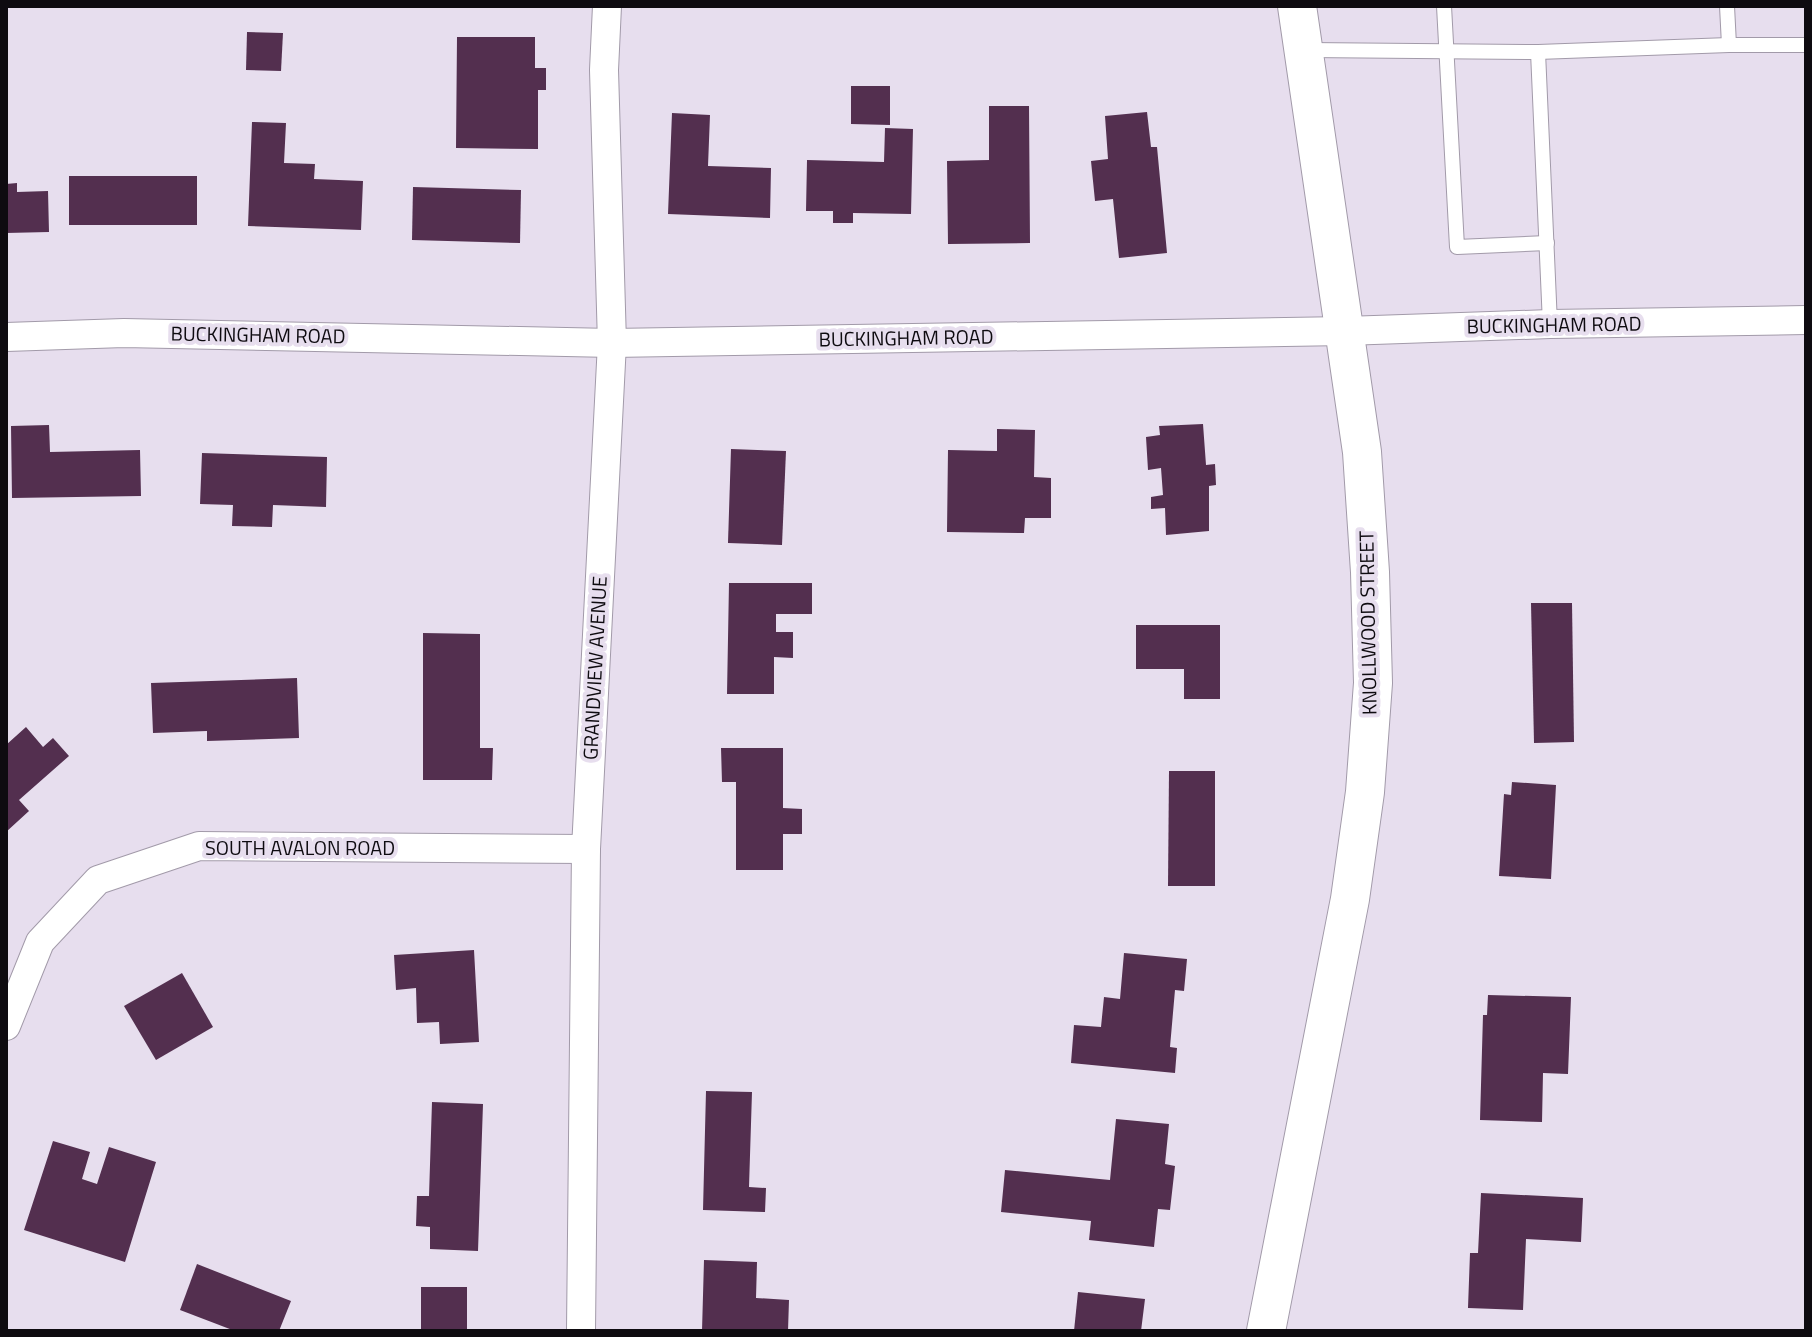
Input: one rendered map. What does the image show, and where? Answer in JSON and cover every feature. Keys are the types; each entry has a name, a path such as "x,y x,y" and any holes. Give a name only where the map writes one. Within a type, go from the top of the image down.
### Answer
{"main road":[{"name":"KNOLLWOOD STREET","path":"1266,1331 1350,899 1365,792 1373,683 1362,452 1297,6"}],"street":[{"name":"GRANDVIEW AVENUE","path":"581,1331 586,849 612,343 604,70 607,6"},
{"name":"BUCKINGHAM ROAD","path":"6,337 124,333 612,343 1806,320"},
{"name":"SOUTH AVALON ROAD","path":"6,1026 40,942 98,880 199,846 586,849"}],"lane":[{"path":"1444,6 1457,247 1547,243"},
{"path":"1727,6 1729,45"},
{"path":"1303,50 1538,52 1806,45"},
{"path":"1538,52 1550,324"}],"building":[{"path":"247,32 283,33 281,71 246,70"},
{"path":"457,37 535,37 535,68 546,68 546,90 538,90 538,149 456,148"},
{"path":"851,86 890,86 890,125 851,124"},
{"path":"989,106 1029,106 1030,243 948,244 947,161 989,160"},
{"path":"1147,112 1151,147 1157,147 1167,253 1119,258 1113,199 1095,201 1091,161 1108,159 1105,116"},
{"path":"672,113 710,115 708,166 771,168 770,218 668,214"},
{"path":"252,122 286,123 284,163 315,164 314,179 363,181 361,230 248,226"},
{"path":"885,128 913,129 911,214 853,213 853,223 833,223 833,211 806,211 807,160 884,162"},
{"path":"69,176 197,176 197,225 69,225"},
{"path":"17,183 17,192 48,191 49,232 6,233 6,184"},
{"path":"413,187 521,190 520,243 412,240"},
{"path":"1203,424 1206,465 1215,464 1216,485 1209,486 1209,531 1166,535 1165,508 1151,509 1151,497 1163,495 1161,468 1148,470 1146,437 1160,435 1159,426"},
{"path":"49,425 50,452 140,450 141,496 12,498 11,426"},
{"path":"997,429 1035,430 1034,477 1051,478 1051,518 1025,518 1024,533 947,532 948,450 997,451"},
{"path":"731,449 786,451 782,545 728,543"},
{"path":"202,453 327,457 326,507 273,505 272,527 232,526 233,505 200,504"},
{"path":"729,583 812,583 812,614 776,614 776,632 793,632 793,658 774,657 774,694 727,694"},
{"path":"1531,603 1572,603 1574,742 1534,743"},
{"path":"1136,625 1220,625 1220,699 1184,699 1184,669 1136,669"},
{"path":"423,633 480,634 480,748 493,748 492,780 423,780"},
{"path":"297,678 299,738 207,741 207,731 153,733 151,683"},
{"path":"26,727 43,747 53,738 69,756 19,800 29,811 6,832 6,745"},
{"path":"721,748 783,748 783,808 802,809 802,834 783,834 783,870 736,870 736,782 722,782"},
{"path":"1169,771 1215,771 1215,886 1168,886"},
{"path":"1512,782 1556,785 1551,879 1499,876 1504,794 1511,795"},
{"path":"474,950 479,1042 440,1044 439,1022 417,1023 416,988 396,990 394,955"},
{"path":"1124,953 1187,959 1184,991 1175,990 1170,1047 1177,1048 1175,1073 1071,1063 1074,1025 1101,1027 1104,997 1120,999"},
{"path":"182,973 213,1027 156,1060 124,1006"},
{"path":"1488,995 1571,997 1568,1074 1543,1073 1542,1122 1480,1120 1483,1015 1487,1015"},
{"path":"706,1091 752,1092 749,1187 766,1188 765,1212 703,1210"},
{"path":"432,1102 483,1104 478,1251 430,1249 430,1227 416,1226 417,1196 429,1196"},
{"path":"1116,1119 1169,1124 1165,1164 1175,1166 1170,1210 1158,1209 1154,1247 1089,1240 1091,1221 1001,1212 1005,1170 1110,1180"},
{"path":"53,1141 90,1152 82,1179 97,1184 109,1147 156,1162 125,1262 24,1230"},
{"path":"1481,1193 1583,1198 1581,1242 1526,1239 1523,1310 1468,1308 1470,1253 1478,1253"},
{"path":"704,1260 757,1262 756,1298 789,1300 788,1331 702,1331"},
{"path":"197,1264 291,1301 279,1331 235,1331 180,1310"},
{"path":"421,1287 467,1287 467,1331 421,1331"},
{"path":"1078,1292 1145,1299 1141,1331 1074,1331"}]}
